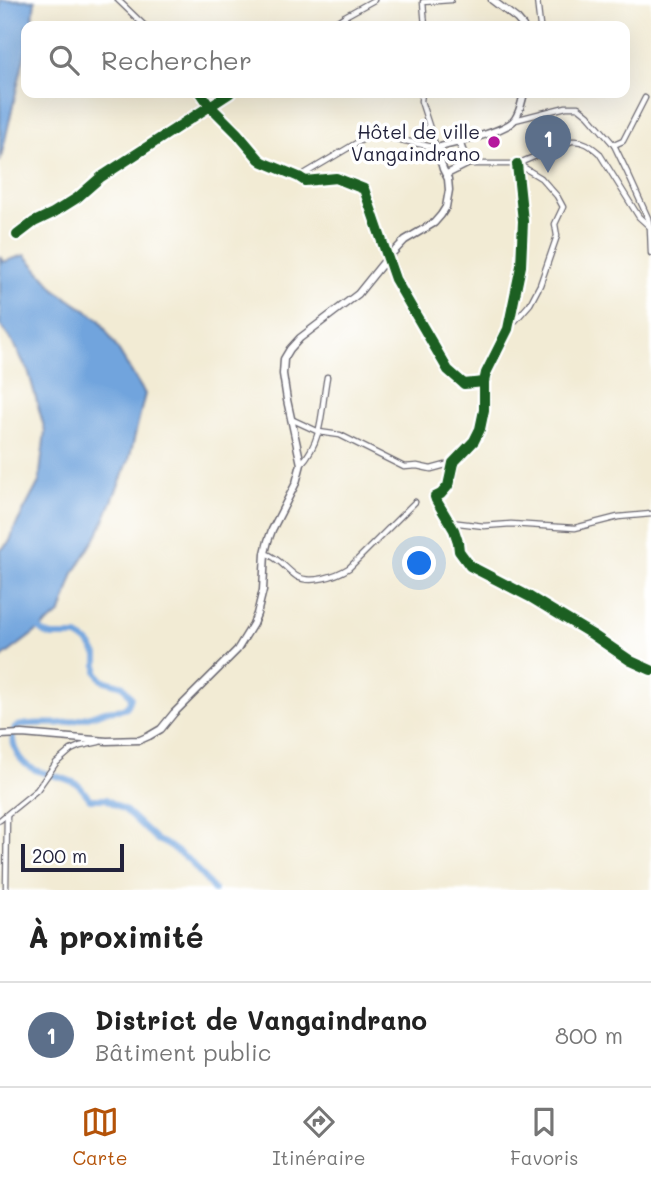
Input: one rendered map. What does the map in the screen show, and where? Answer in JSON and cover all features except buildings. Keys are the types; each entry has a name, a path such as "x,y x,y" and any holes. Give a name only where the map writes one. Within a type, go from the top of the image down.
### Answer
{"main road":[{"path":"492,0 517,21"},
{"path":"2,735 22,734 107,741 140,740 161,729 237,650 257,614 263,590 265,553 272,530 296,483 301,464 282,369 286,354 300,338 358,294 405,240 434,223 441,215 449,195 447,174 437,148 483,135 509,124 515,120 522,98"},
{"path":"447,174 467,164 459,141"}],"street":[{"path":"118,0 140,21"},
{"path":"338,21 374,0"},
{"path":"424,21 420,1 451,0"},
{"path":"537,0 539,21"},
{"path":"204,98 263,162 304,181 336,178 364,189 395,279 448,370 464,384 484,382"},
{"path":"17,234 77,198 112,170 222,98"},
{"path":"421,98 437,148"},
{"path":"614,145 623,141 645,98"},
{"path":"515,120 566,107 578,107 588,115 614,145 648,218 651,253"},
{"path":"299,177 374,134 437,148"},
{"path":"467,164 517,164 572,141 591,145 599,153 639,216 650,227"},
{"path":"509,329 521,266 523,221 517,164"},
{"path":"290,419 319,432 340,435 404,467 431,469 453,463 474,441 484,410 486,373 509,329 530,304 540,285 557,236 555,224 563,207 541,178 517,164"},
{"path":"301,464 311,453 319,432 327,377"},
{"path":"453,463 448,486 435,497 450,522 459,551 470,566 530,597 631,661 651,670"},
{"path":"265,553 272,555 296,576 305,580 336,576 349,568 415,502"},
{"path":"450,522 484,526 511,524 575,527 618,517 651,514"},
{"path":"0,820 37,790 56,763 71,750 107,741"},
{"path":"6,890 7,814"}],"water":[{"path":"0,0 35,0 33,21 21,21 21,71 0,162"},
{"path":"25,255 57,291 99,319 145,394 129,460 100,530 74,573 61,613 0,659 0,551 10,541 39,482 45,431 29,373 0,325 0,256 3,262"}],"waterway":[{"path":"35,625 52,636 77,636 89,643 97,655 97,672 102,680 123,686 131,697 127,706 122,709 64,723 15,727 13,740 20,757 32,769 77,784 90,799 106,799 126,811 157,840 190,861 214,890"}],"cycle path":[{"path":"204,98 263,162 305,181 336,178 364,189 395,279 448,370 464,384 484,382"},
{"path":"17,235 34,222 77,198 101,177 222,98"},
{"path":"517,164 523,221 521,266 508,329 486,373 480,429 474,441 453,463 448,486 435,497 454,530 459,551 470,566 530,597 631,661 651,670"}],"place":[{"name":"Hôtel de ville Vangaindrano","path":"494,142"},
{"name":"District de Vangaindrano","path":"548,173"}]}
